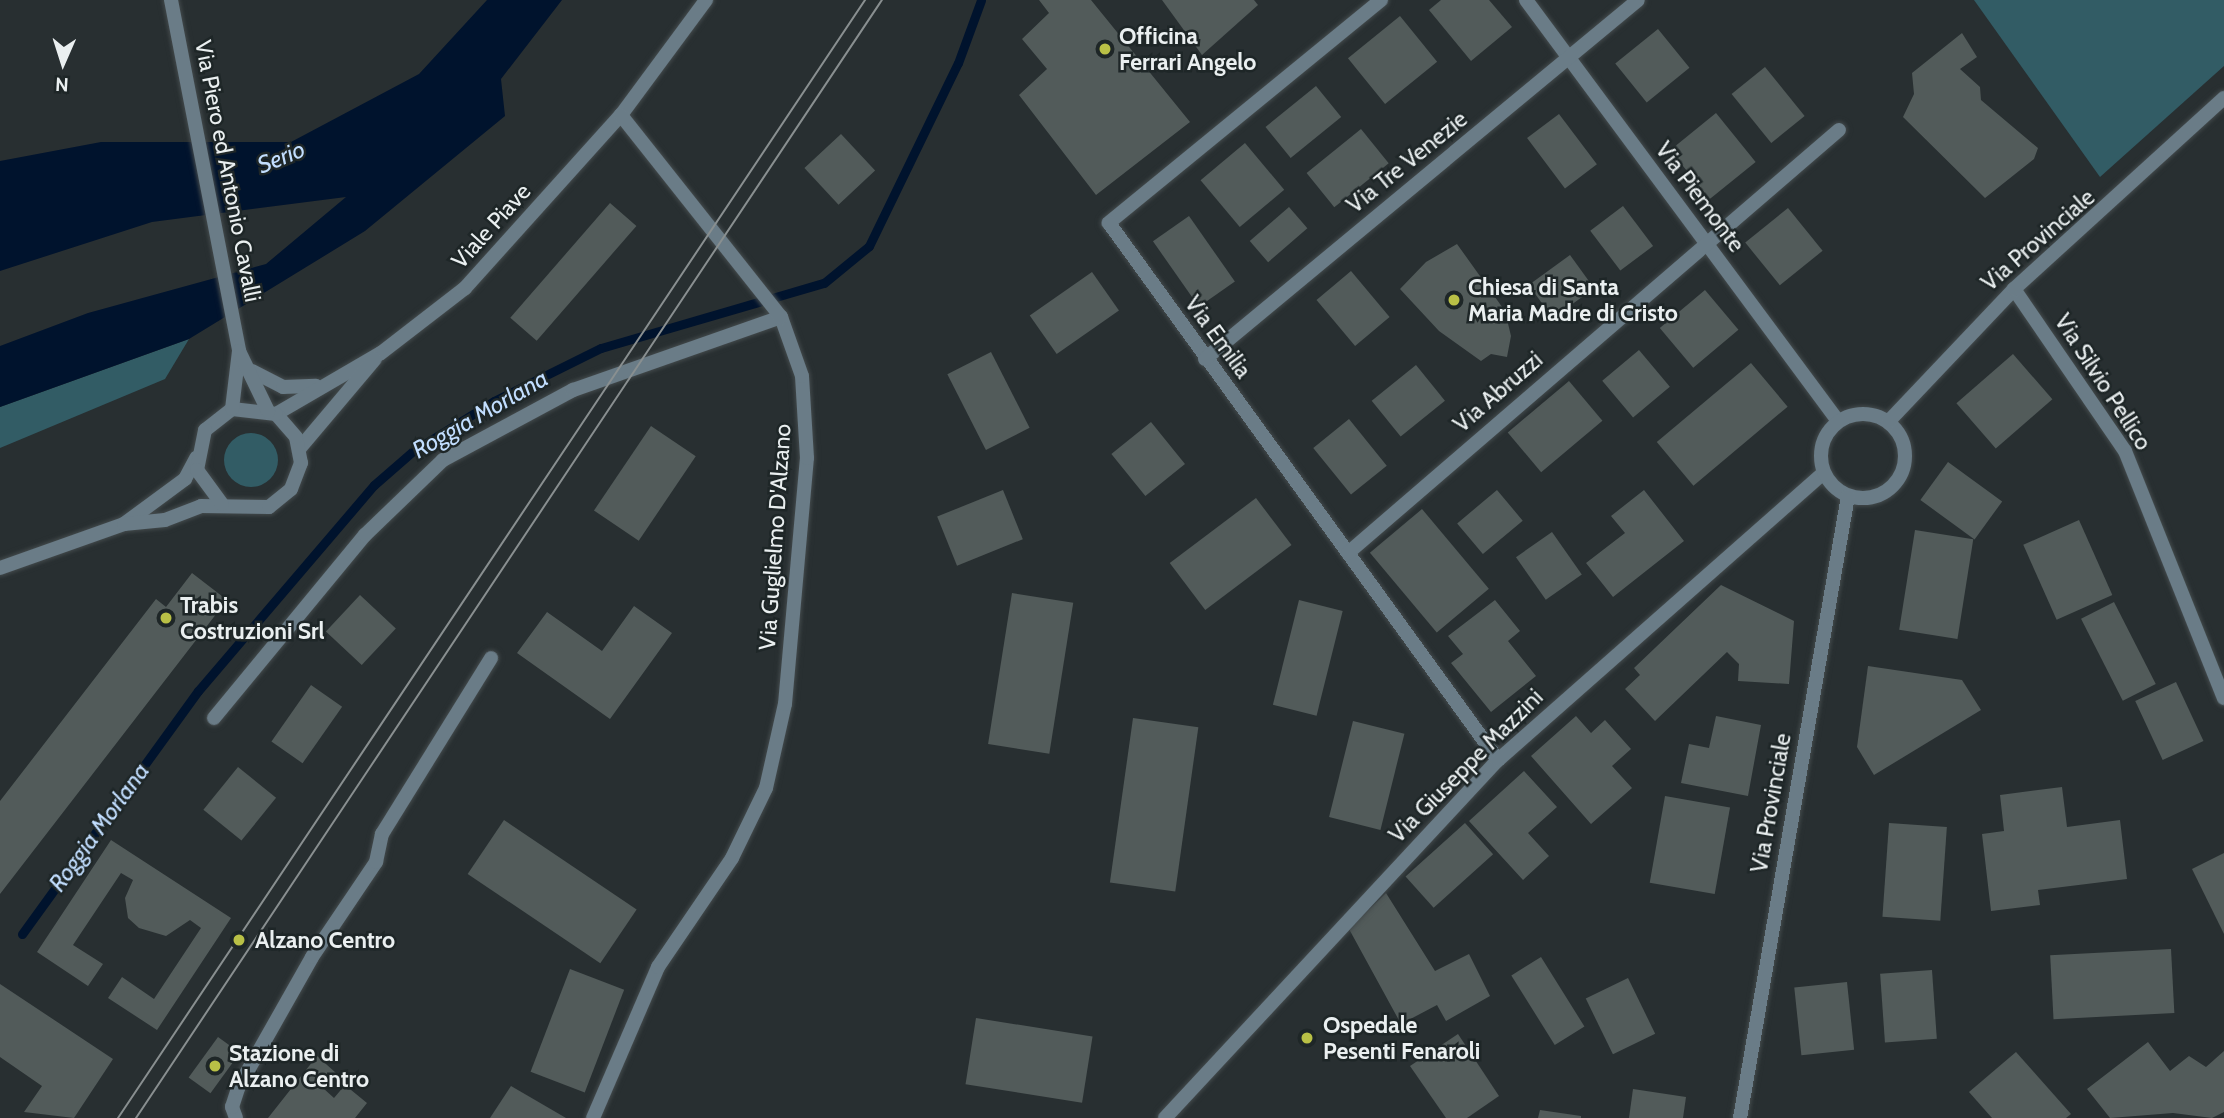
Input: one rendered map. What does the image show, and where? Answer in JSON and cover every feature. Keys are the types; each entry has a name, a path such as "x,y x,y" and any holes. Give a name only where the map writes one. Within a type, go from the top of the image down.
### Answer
{"street":[{"name":"Via Piero ed Antonio Cavalli","path":"171,0 239,351 232,409"},
{"path":"621,115 706,0"},
{"name":"Via Emilia","path":"1381,0 1109,223 1498,760"},
{"name":"Via Piemonte","path":"1526,0 1567,60 1838,421"},
{"name":"Via Tre Venezie","path":"1205,359 1638,0"},
{"name":"Via Provinciale","path":"1888,422 2014,289 2224,98"},
{"name":"Via Guglielmo D'Alzano","path":"593,1118 658,967 753,822 780,733 808,433 802,376 781,317 765,291 621,115"},
{"name":"Viale Piave","path":"300,448 381,353 498,255 621,115"},
{"name":"Via Abruzzi","path":"1348,553 1705,241 1839,130"},
{"name":"Via Silvio Pellico","path":"2014,289 2125,451 2224,698"},
{"path":"215,718 365,535 443,460 573,390 781,317"},
{"name":"Via Piero ed Antonio Cavalli","path":"239,351 272,413"},
{"name":"Viale Piave","path":"272,413 381,353"},
{"name":"Viale Piave","path":"252,371 283,387 321,385"},
{"path":"0,568 124,524 222,504 256,511 281,500 298,477 300,448 272,413 232,409 205,430 196,458 184,479 124,524"},
{"path":"1865,413 1888,422 1905,446 1897,481 1878,495 1848,496 1824,473 1822,446 1838,421 1865,413"},
{"path":"196,458 202,482 222,504"},
{"name":"Via Giuseppe Mazzini","path":"1165,1118 1498,760 1824,473"},
{"name":"Via Provinciale","path":"1740,1118 1848,496"},
{"path":"236,1118 232,1107 238,1088 312,957 376,862 382,834 491,658"}],"shaded area":[{"path":"1974,0 2224,0 2224,66 2100,177"},
{"path":"189,339 165,379 0,448 0,407"},
{"path":"251,433 270,441 278,460 270,479 251,487 232,479 224,460 232,441"}],"water":[{"name":"Serio","path":"487,0 562,0 501,79 505,116 365,231 189,339 0,407 0,346 88,313 266,264 346,197 152,222 0,271 0,161 101,142 291,142 419,74"}],"building":[{"path":"1039,0 1091,0 1190,122 1096,195 1019,95 1047,69 1022,39 1049,13"},
{"path":"1162,0 1254,0 1258,5 1202,55"},
{"path":"1441,0 1489,0 1512,27 1471,61 1429,10"},
{"path":"1400,16 1437,62 1385,104 1348,58"},
{"path":"1658,29 1689,68 1647,102 1615,64"},
{"path":"1962,33 1977,57 1960,69 1980,87 1981,100 2038,148 2034,159 1985,198 1903,117 1914,94 1912,73"},
{"path":"1765,67 1805,116 1771,143 1732,94"},
{"path":"1316,86 1341,117 1291,158 1265,127"},
{"path":"1716,113 1756,162 1710,199 1670,150"},
{"path":"1559,114 1597,164 1565,188 1527,138"},
{"path":"1361,129 1389,163 1334,207 1307,173"},
{"path":"841,134 875,171 839,205 804,168"},
{"path":"1245,143 1284,190 1240,227 1201,180"},
{"path":"610,203 636,226 537,341 510,318"},
{"path":"1623,206 1653,246 1620,271 1590,231"},
{"path":"1289,207 1307,228 1268,262 1250,241"},
{"path":"1788,208 1823,251 1780,285 1745,243"},
{"path":"1189,216 1235,282 1199,307 1153,241"},
{"name":"Chiesa di Santa Maria Madre di Cristo","path":"1457,244 1505,311 1511,336 1507,357 1491,354 1481,361 1439,331 1400,289 1426,262"},
{"path":"1570,255 1594,288 1553,318 1529,285"},
{"path":"1351,271 1390,317 1355,346 1317,300"},
{"path":"1092,272 1119,311 1057,354 1030,316"},
{"path":"1705,290 1738,330 1693,368 1660,328"},
{"path":"1639,350 1670,387 1633,418 1602,381"},
{"path":"991,352 1030,428 986,450 947,374"},
{"path":"2013,354 2052,399 1996,448 1956,403"},
{"path":"1751,363 1788,407 1693,486 1657,442"},
{"path":"1416,365 1445,401 1401,437 1372,401"},
{"path":"1569,381 1602,421 1541,472 1508,432"},
{"path":"1349,419 1387,466 1351,495 1313,448"},
{"path":"1151,422 1185,464 1145,496 1111,454"},
{"path":"651,426 696,456 639,541 594,511"},
{"path":"1948,462 2002,501 1975,539 1920,500"},
{"path":"1003,490 1023,539 957,566 937,517"},
{"path":"1497,490 1523,521 1483,554 1457,523"},
{"path":"1644,490 1684,541 1613,597 1586,563 1625,533 1611,516"},
{"path":"1256,498 1292,545 1205,610 1170,563"},
{"path":"1422,509 1489,589 1437,632 1370,553"},
{"path":"2079,520 2112,595 2057,620 2023,545"},
{"path":"1915,530 1973,539 1957,639 1899,630"},
{"path":"1552,532 1582,575 1546,600 1516,557"},
{"path":"192,573 227,600 0,894 0,801 156,599 166,607"},
{"path":"1721,585 1794,621 1789,684 1738,681 1739,664 1727,652 1655,721 1625,689 1640,675 1634,668"},
{"path":"1012,593 1073,603 1049,754 988,744"},
{"path":"360,595 396,628 362,665 326,632"},
{"path":"1299,600 1343,611 1317,716 1273,705"},
{"path":"1495,600 1520,631 1508,641 1536,676 1491,712 1451,663 1463,654 1448,636"},
{"path":"2114,602 2156,684 2123,701 2081,619"},
{"path":"634,606 672,633 610,719 517,653 547,612 602,651"},
{"path":"1868,666 1962,680 1981,710 1874,775 1857,747"},
{"path":"2176,682 2203,741 2163,760 2135,701"},
{"path":"311,685 342,707 303,763 271,742"},
{"path":"1576,716 1591,733 1605,720 1631,749 1612,766 1632,788 1591,824 1531,756"},
{"path":"1716,716 1761,725 1748,796 1681,783 1689,744 1709,748"},
{"path":"1133,718 1198,727 1175,892 1110,882"},
{"path":"1353,721 1404,734 1380,830 1329,817"},
{"path":"238,767 276,798 241,841 203,810"},
{"path":"1524,771 1557,807 1528,833 1549,856 1523,880 1469,821"},
{"path":"2062,787 2067,827 2120,820 2127,879 2038,890 2040,905 1991,911 1982,834 2004,831 2000,795"},
{"path":"1665,796 1730,807 1715,894 1650,883"},
{"path":"504,820 637,909 600,963 468,874"},
{"path":"1465,823 1493,854 1434,908 1406,877"},
{"path":"1889,823 1947,827 1940,921 1882,917"},
{"path":"111,840 231,918 157,1030 108,998 122,977 154,999 201,928 190,920 166,936 139,928 128,918 125,898 133,880 121,873 73,945 103,964 88,986 37,952"},
{"path":"2224,853 2224,934 2192,869"},
{"path":"1386,893 1435,971 1469,954 1490,996 1446,1021 1437,1005 1401,1024 1349,929"},
{"path":"2171,949 2174,1013 2054,1019 2050,955"},
{"path":"1541,957 1584,1027 1555,1045 1511,976"},
{"path":"570,969 624,990 585,1092 531,1072"},
{"path":"1932,970 1937,1039 1885,1042 1880,974"},
{"path":"1628,978 1655,1034 1613,1054 1586,999"},
{"path":"1847,982 1854,1050 1801,1055 1794,988"},
{"path":"0,984 113,1059 74,1118 24,1112 42,1086 0,1057"},
{"path":"976,1018 1093,1036 1082,1103 966,1084"},
{"path":"1458,1034 1499,1096 1467,1118 1446,1118 1410,1066"},
{"name":"Stazione di Alzano Centro","path":"218,1037 240,1053 210,1093 189,1077"},
{"path":"2148,1042 2170,1071 2189,1056 2206,1067 2224,1051 2224,1112 2212,1118 2173,1113 2110,1118 2087,1089"},
{"path":"2016,1052 2071,1114 2066,1118 1992,1118 1969,1092"},
{"path":"317,1056 336,1073 323,1088 334,1098 345,1085 367,1103 355,1118 268,1118"},
{"path":"511,1086 566,1118 490,1118"},
{"path":"1633,1089 1686,1097 1683,1118 1629,1118"},
{"path":"1540,1110 1581,1116 1581,1118 1538,1118"}],"waterway":[{"name":"Roggia Morlana","path":"22,934 198,691 374,485 413,451 494,401 601,348 824,283 869,246 958,63 981,0"}],"tram line":[{"path":"118,1118 865,0"},
{"path":"136,1118 882,0"}],"place":[{"name":"Officina Ferrari Angelo","path":"1105,49"},
{"name":"Chiesa di Santa Maria Madre di Cristo","path":"1454,300"},
{"name":"Trabis Costruzioni Srl","path":"166,618"},
{"name":"Alzano Centro","path":"239,940"},
{"name":"Ospedale Pesenti Fenaroli","path":"1307,1038"},
{"name":"Stazione di Alzano Centro","path":"215,1066"}]}
